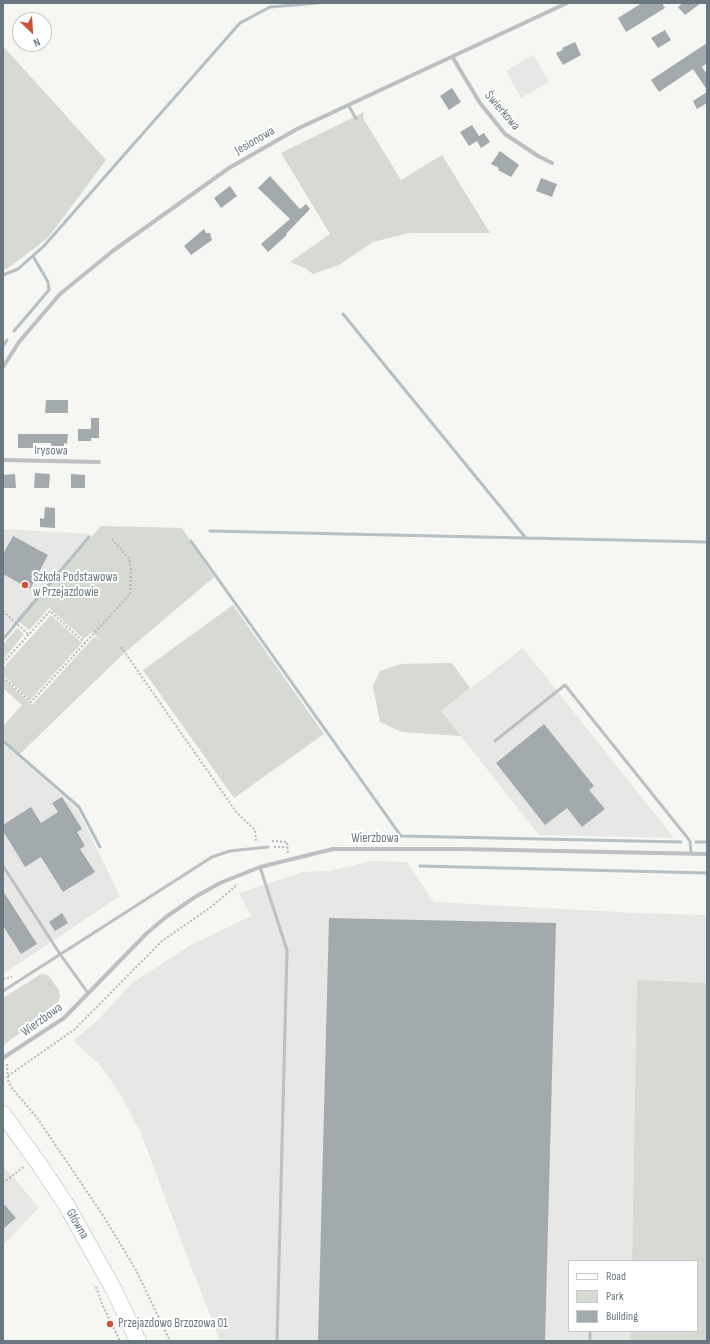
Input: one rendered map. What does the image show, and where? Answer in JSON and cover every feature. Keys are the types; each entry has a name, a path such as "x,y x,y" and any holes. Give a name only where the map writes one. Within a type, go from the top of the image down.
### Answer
{"main road":[{"name":"Główna","path":"3,1114 67,1206 114,1290 138,1341"}],"street":[{"name":"Jesionowa","path":"3,368 19,342 60,294 114,250 229,168 297,129 453,58 567,3"},
{"name":"Świerkowa","path":"453,58 480,103 505,134 538,156 552,163"},
{"name":"Irysowa","path":"3,460 99,462"},
{"name":"Wierzbowa","path":"3,1058 64,1018 147,933 166,917 195,897 220,883 260,867 333,849 460,849 707,854"}],"lane":[{"path":"349,106 356,119"},
{"path":"495,741 565,685 690,841 690,853"},
{"path":"3,991 212,857 230,851 256,847 268,847"},
{"path":"3,866 60,954 88,993"},
{"path":"260,867 287,950 277,1341"},
{"path":"590,1333 590,1341"}],"path":[{"path":"3,677 31,702 130,594 130,560 112,538"},
{"path":"3,611 29,635"},
{"path":"3,663 50,611 85,643"},
{"path":"121,647 237,813 255,830 256,847"},
{"path":"268,847 287,847 287,842"},
{"path":"8,1076 75,1029 162,941 211,907 241,882"},
{"path":"3,979 16,974"},
{"path":"8,1065 8,1076 11,1087 38,1119 104,1217 136,1270 170,1341"},
{"path":"20,1160 29,1173"},
{"path":"3,1183 25,1166"},
{"path":"94,1280 102,1304 120,1341"}],"shaded area":[{"path":"533,55 549,82 521,98 506,71"},
{"name":"Szkoła Podstawowa w Przejazdowie","path":"3,529 92,534 3,635"},
{"path":"523,648 674,838 539,835 441,711"},
{"path":"3,744 77,809 120,896 3,974"},
{"path":"372,861 407,862 434,902 638,913 707,915 707,983 637,981 632,1260 568,1260 568,1332 631,1332 631,1341 220,1341 141,1133 119,1092 100,1065 73,1041 98,1020 132,983 189,946 251,916 239,893 303,872 331,871"},
{"path":"3,1165 39,1208 3,1245"}],"green space":[{"path":"3,46 106,160 48,238 8,268 3,270"},
{"path":"364,112 363,118 401,180 442,155 490,233 409,233 373,242 339,265 313,274 305,268 290,262 330,234 281,153"},
{"path":"101,526 182,528 214,577 121,656 20,754 3,739 3,726 22,705 3,688 3,678 32,705 95,636 102,641 92,632 84,639 49,608 29,630 16,619"},
{"path":"233,605 324,734 234,798 143,670"},
{"path":"51,615 82,643 30,700 3,675 3,668"},
{"path":"17,628 24,634 3,660 3,644"},
{"path":"452,663 470,688 441,711 461,736 402,732 380,722 373,686 380,671 401,664"},
{"path":"41,974 48,975 59,990 60,997 57,1004 45,1016 3,1045 3,998"},
{"path":"637,980 707,983 707,1341 631,1341 631,1332 698,1332 698,1260 632,1260"}],"building":[{"path":"642,3 662,3 665,8 626,32 618,18"},
{"path":"683,3 701,3 685,15 678,7"},
{"path":"665,30 671,40 658,48 651,38"},
{"path":"575,42 581,55 563,65 556,53 563,50 562,48"},
{"path":"707,43 707,63 702,67 707,74 707,90 693,69 659,92 651,80"},
{"path":"452,88 461,102 449,110 440,96"},
{"path":"707,92 707,103 697,109 693,101"},
{"path":"472,125 479,136 484,133 490,142 481,148 477,141 469,146 460,132"},
{"path":"500,151 519,165 511,177 498,170 499,168 491,164"},
{"path":"270,176 300,209 306,204 310,209 286,234 287,235 268,252 261,244 290,219 258,188"},
{"path":"541,178 557,184 552,197 536,191"},
{"path":"230,186 237,196 221,208 214,198"},
{"path":"204,229 206,233 210,233 212,240 191,255 184,246"},
{"path":"46,400 68,400 68,413 45,413"},
{"path":"91,418 99,418 99,438 91,438 91,441 78,441 78,429 91,429"},
{"path":"18,434 68,434 67,444 64,443 64,447 51,447 51,443 33,443 33,448 18,448"},
{"path":"35,473 50,474 49,488 34,488"},
{"path":"15,474 16,488 4,488 3,475"},
{"path":"71,474 85,475 85,488 71,488"},
{"path":"45,507 55,508 55,528 40,527 40,518 44,519"},
{"path":"13,536 48,555 30,589 3,574 3,554"},
{"path":"544,724 594,786 589,790 605,809 582,827 567,808 545,825 496,763"},
{"path":"62,797 82,829 77,832 85,846 80,849 95,872 63,892 41,857 25,867 3,831 3,825 31,807 41,823 58,812 52,803"},
{"path":"3,891 37,944 21,954 3,926"},
{"path":"62,913 68,923 55,931 49,922"},
{"path":"329,918 556,923 545,1341 318,1341"},
{"path":"3,1203 16,1218 3,1229"}],"waterway":[{"path":"3,275 18,269 44,246 240,23 270,7 318,3"},
{"path":"14,331 49,290 48,282 33,256"},
{"path":"343,314 525,537"},
{"path":"3,346 7,340"},
{"path":"210,531 707,542"},
{"path":"3,639 89,537"},
{"path":"191,541 401,836 681,842"},
{"path":"3,741 79,807 100,847"},
{"path":"696,842 707,842"},
{"path":"420,866 707,873"}],"place":[{"name":"Szkoła Podstawowa w Przejazdowie","path":"25,585"},
{"name":"Przejazdowo Brzozowa 01","path":"110,1324"}]}
